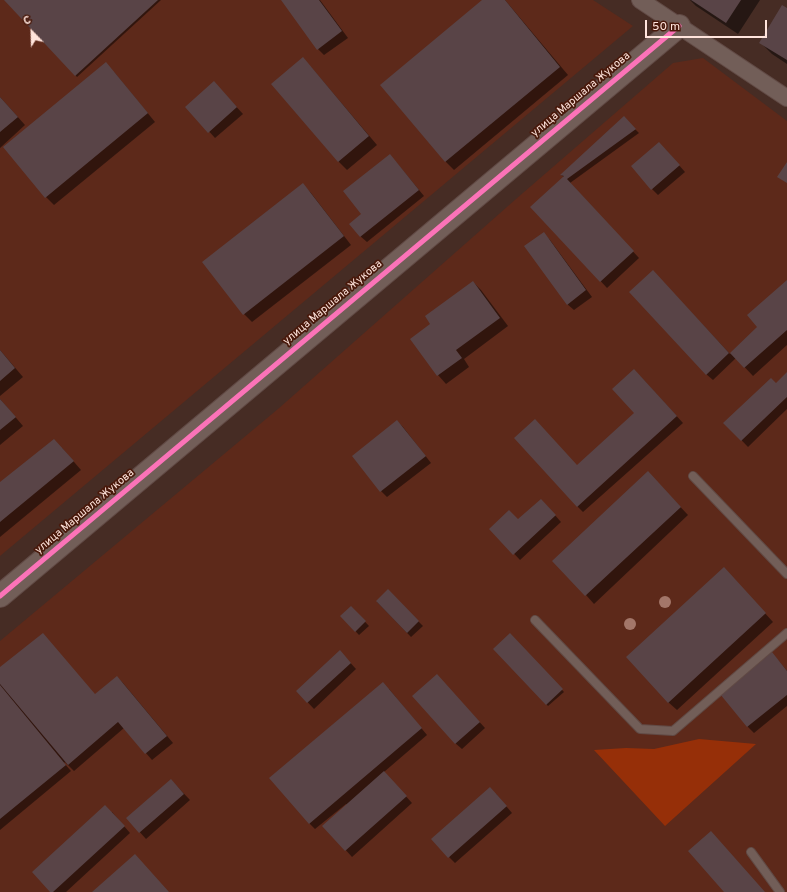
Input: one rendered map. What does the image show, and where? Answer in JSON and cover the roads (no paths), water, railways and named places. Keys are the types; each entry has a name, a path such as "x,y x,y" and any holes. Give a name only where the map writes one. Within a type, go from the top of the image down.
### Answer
{"street":[{"path":"640,0 787,98"},
{"name":"улица Маршала Жукова","path":"0,596 679,26"}],"lane":[{"path":"693,476 787,574"},
{"path":"535,620 640,729 673,731 787,633"},
{"path":"751,852 780,892"}]}
